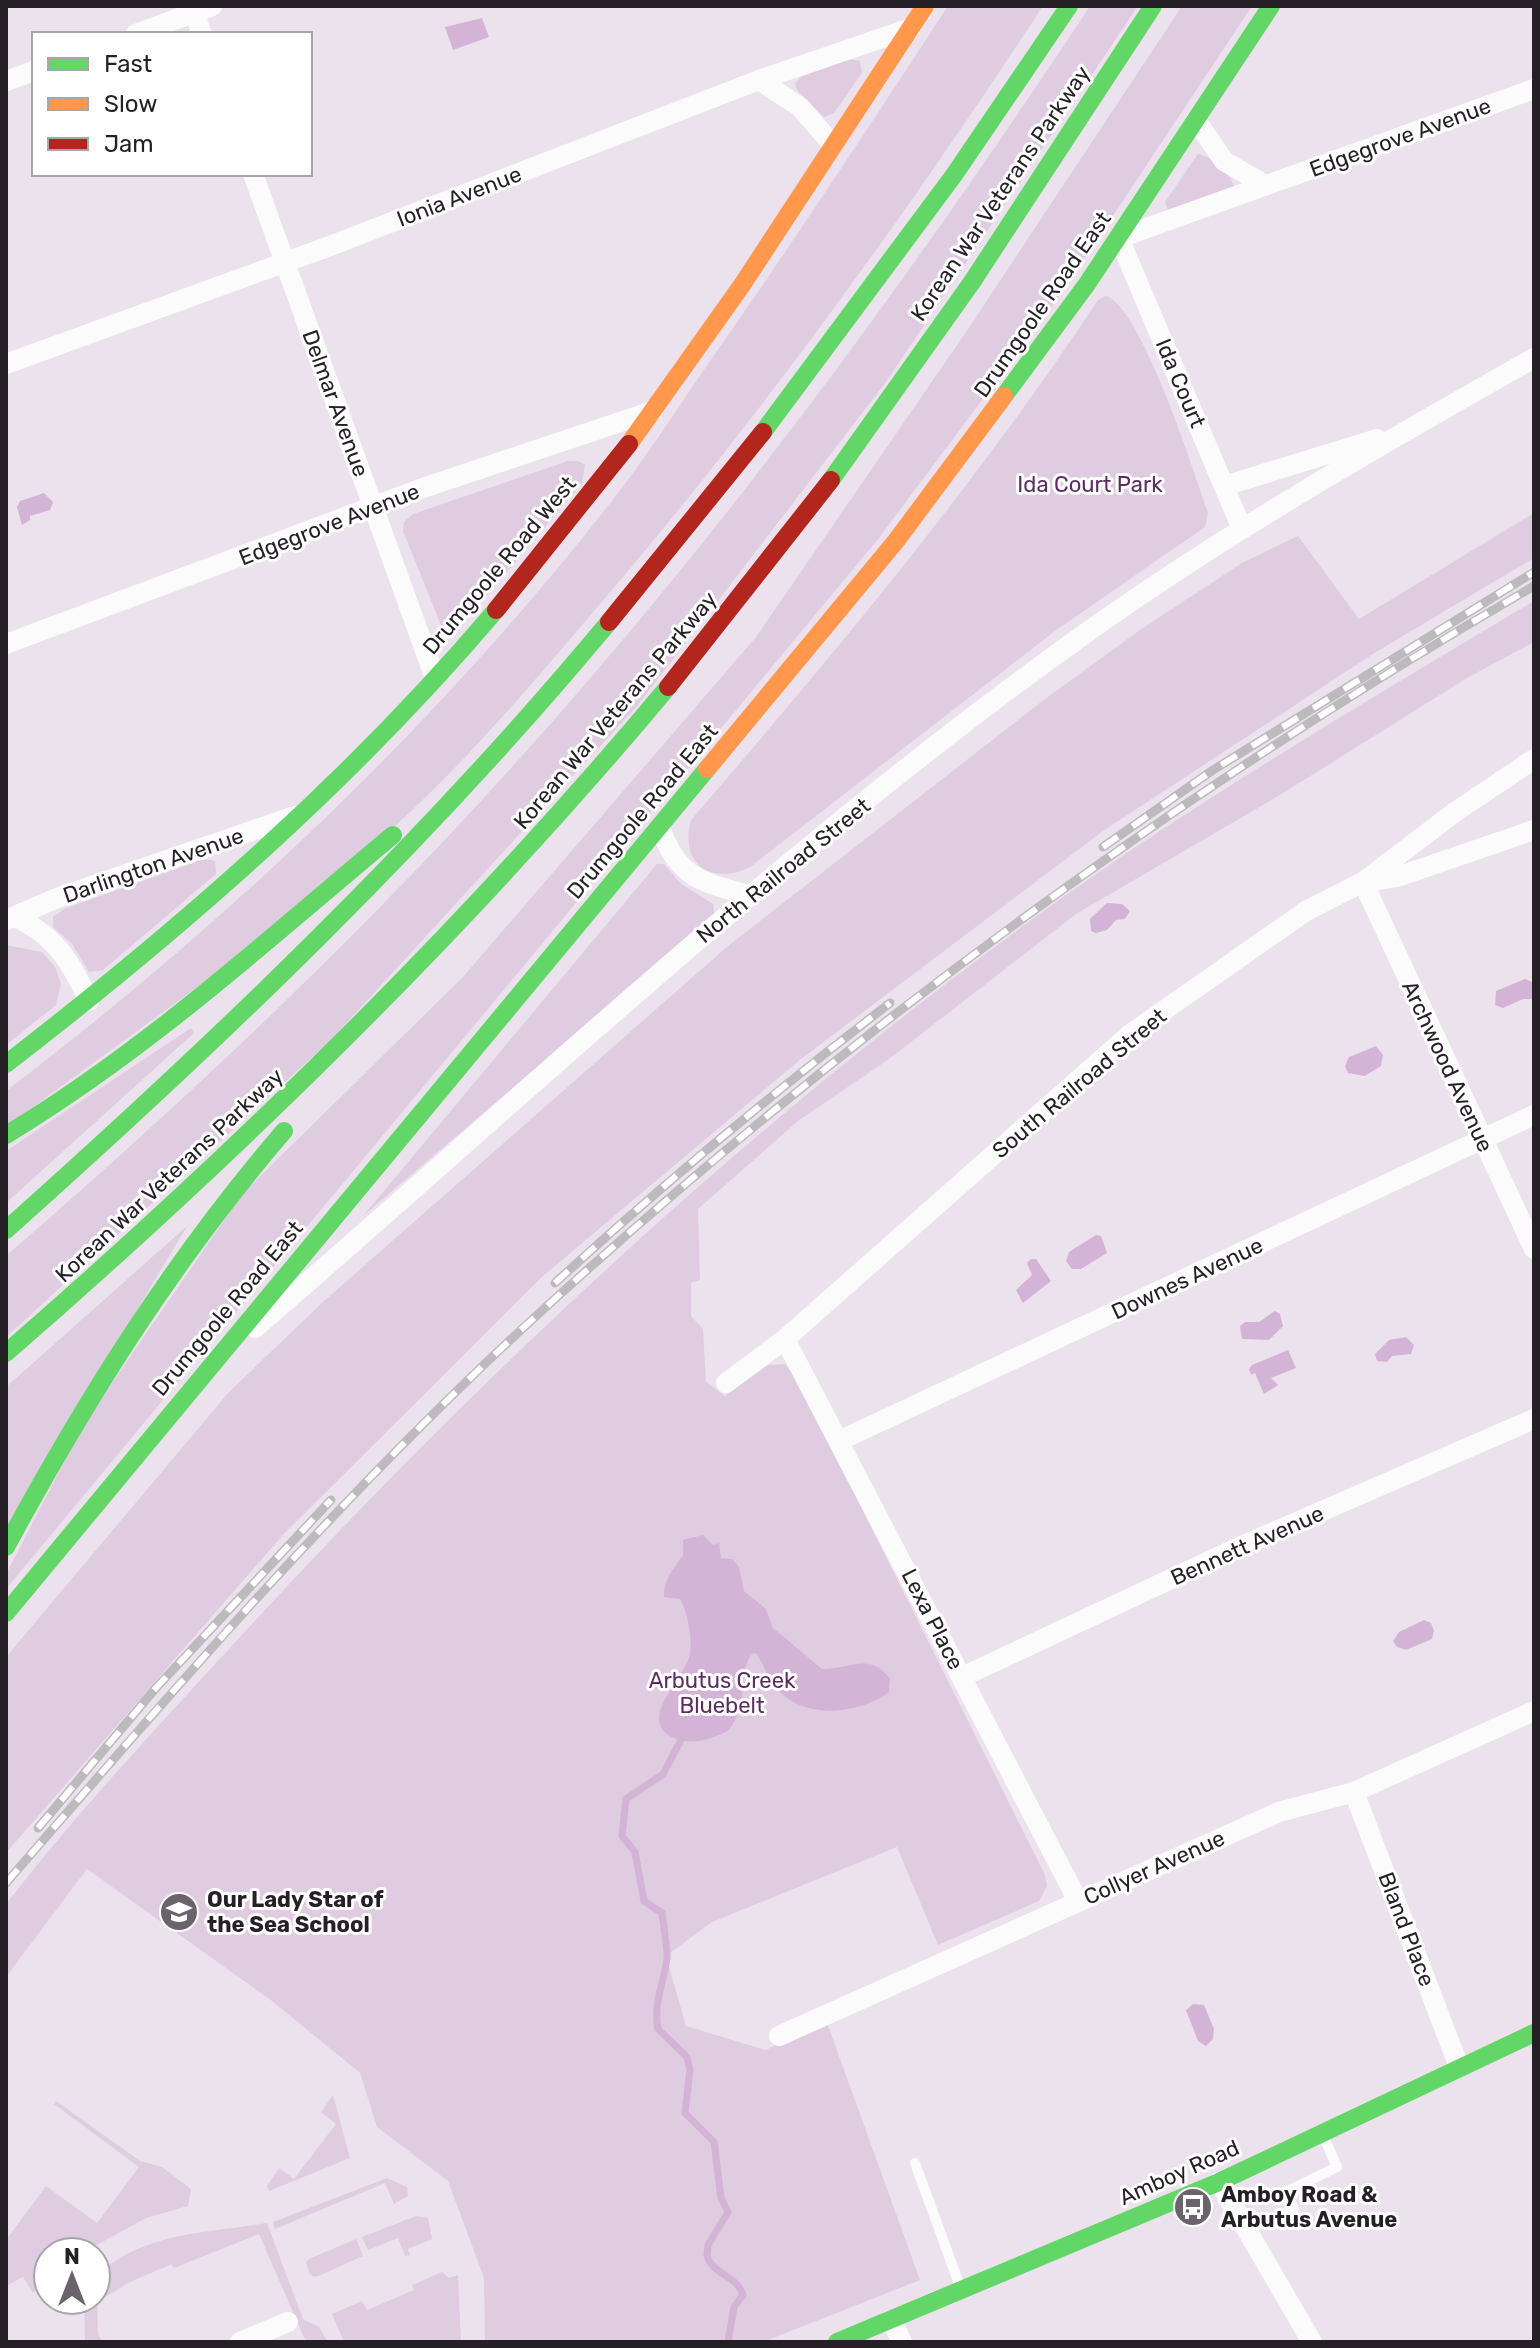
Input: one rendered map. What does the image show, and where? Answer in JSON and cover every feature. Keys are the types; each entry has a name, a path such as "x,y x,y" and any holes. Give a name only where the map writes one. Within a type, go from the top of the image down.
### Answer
{"main road":[{"name":"Drumgoole Road West","path":"6,1064 89,1001 203,906 303,813 435,678 544,553 653,411 925,6"},
{"path":"6,1230 114,1135 290,969 509,741 667,557 822,361 926,217 1069,6"},
{"name":"Korean War Veterans Parkway","path":"6,1353 171,1211 344,1044 451,933 663,695 813,505 953,308 1153,6"},
{"name":"Drumgoole Road East","path":"6,1613 660,828 946,477 1119,238 1271,6"},
{"path":"6,1135 73,1096 146,1043 509,741"},
{"path":"349,1061 451,933"},
{"path":"6,1547 83,1406 139,1315 205,1227 293,1121"},
{"name":"Amboy Road","path":"837,2342 1219,2182 1534,2033"}],"street":[{"path":"141,32 200,8 202,32"},
{"name":"Ionia Avenue","path":"6,364 285,262 759,80 911,28"},
{"path":"6,81 32,72"},
{"path":"759,80 800,107 833,145"},
{"name":"Edgegrove Avenue","path":"1119,238 1534,89"},
{"path":"1196,120 1224,161 1265,185"},
{"name":"Delmar Avenue","path":"254,176 435,678"},
{"name":"Ida Court","path":"1119,238 1242,529"},
{"name":"North Railroad Street","path":"206,1370 748,895 1085,633 1242,529 1534,358"},
{"name":"Edgegrove Avenue","path":"6,644 374,507 653,411"},
{"name":"North Railroad Street","path":"1224,486 1406,431"},
{"name":"South Railroad Street","path":"726,1383 785,1339 1129,1035 1306,911 1363,882 1455,812 1534,759"},
{"name":"Darlington Avenue","path":"10,918 57,898 303,813"},
{"path":"660,828 674,860 688,874 711,885 748,895"},
{"path":"1363,882 1406,874 1534,830"},
{"name":"Archwood Avenue","path":"1363,882 1534,1249"},
{"path":"10,918 53,940 69,961 89,1001"},
{"name":"Downes Avenue","path":"841,1440 1534,1115"},
{"name":"Lexa Place","path":"785,1339 841,1440 1078,1901"},
{"name":"Bennett Avenue","path":"962,1677 1237,1548 1534,1419"},
{"name":"Collyer Avenue","path":"779,2036 1279,1812 1354,1792 1534,1711"},
{"name":"Bland Place","path":"1354,1792 1459,2067"},
{"path":"1219,2182 1312,2342"},
{"path":"891,2320 902,2342"},
{"path":"240,2342 288,2322"}],"lane":[{"path":"1247,2230 1294,2209 1286,2192 1337,2167 1321,2133"},
{"path":"915,2163 962,2291"}],"green space":[{"path":"948,6 1043,6 942,157 836,305 727,449 612,590 478,744 382,838 224,967 6,1127 6,1091 173,956 332,812 480,658 551,577 650,449"},
{"path":"1090,6 1138,6 886,382 637,706 331,1040 6,1337 6,1256 195,1087 317,970 435,850 575,696 732,506 807,409 952,210"},
{"path":"1182,6 1252,6 1061,294 879,538 6,1589 6,1574 85,1422 243,1193 462,978 756,637 966,332"},
{"path":"849,59 860,61 862,73 834,113 824,117 797,90 795,83 801,77"},
{"path":"1198,154 1220,166 1234,187 1168,211 1165,202"},
{"name":"Ida Court Park","path":"1106,296 1120,307 1135,329 1165,394 1208,513 1205,527 1055,631 750,867 723,874 701,867 690,849 688,835 691,820 903,566 1003,435 1098,300"},
{"path":"568,461 585,465 582,483 458,630 443,630 403,531 404,522 413,514"},
{"path":"1534,513 1534,558 1376,652 1103,831 801,1059 543,1276 282,1536 6,1853 6,1657 229,1392 324,1301 728,946 1045,699 1140,630 1242,563 1298,536 1359,619"},
{"name":"Arbutus Creek Bluebelt","path":"1534,601 1534,642 1467,678 1280,795 1076,914 889,1059 798,1121 698,1209 700,1280 691,1283 691,1316 703,1329 706,1382 725,1396 768,1365 785,1364 797,1379 1045,1875 1047,1886 1039,1901 938,1945 897,1847 712,1922 666,1956 686,2026 766,2050 826,2020 920,2280 763,2342 485,2342 484,2278 448,2181 377,2127 360,2073 272,2001 87,1869 6,1977 6,1904 62,1835 332,1538 427,1441 624,1253 726,1162 831,1075 1045,910 1225,789"},
{"path":"204,859 215,861 216,874 103,970 89,972 72,944 53,927 53,917 64,909"},
{"path":"657,864 664,864 681,884 713,904 714,914 709,920 363,1216"},
{"path":"6,945 42,952 55,967 61,984 56,1005 6,1045"},
{"path":"191,1028 194,1033 6,1203 6,1151"},
{"path":"187,1226 6,1530 6,1387"},
{"path":"333,2095 350,2158 269,2191 267,2186 279,2168 294,2179 336,2124 321,2112"},
{"path":"56,2101 140,2161 162,2167 191,2189 188,2206 146,2218 112,2237 32,2236 32,2291 23,2277 6,2286 6,2240 46,2186 97,2223 139,2167 54,2104"},
{"path":"387,2178 407,2187 408,2196 394,2204 385,2183 275,2229 273,2222"},
{"path":"416,2216 428,2218 432,2239 408,2249 410,2255 405,2256 398,2238 368,2250 362,2237"},
{"path":"267,2223 303,2319 319,2327 328,2342 306,2342 259,2234 174,2268 172,2264 112,2293 112,2263 115,2261 156,2242"},
{"path":"356,2239 363,2256 316,2277 310,2275 306,2262 309,2259"},
{"path":"442,2272 449,2278 458,2275 461,2342 344,2342 332,2314 362,2301 367,2310 414,2290 412,2285"},
{"path":"84,2316 97,2316 98,2334 102,2342 85,2342"}],"shaded area":[{"path":"482,18 489,37 453,50 445,27"},
{"path":"44,493 53,502 50,510 30,516 30,520 22,525 17,507 20,501"},
{"path":"1107,903 1122,904 1130,911 1125,919 1116,920 1107,930 1091,931 1090,919"},
{"path":"1525,979 1532,982 1532,999 1523,999 1503,1008 1495,1005 1496,991"},
{"path":"1376,1046 1383,1055 1381,1066 1365,1076 1348,1073 1345,1066 1349,1057"},
{"path":"1096,1235 1101,1236 1107,1253 1081,1269 1072,1269 1066,1261 1069,1252"},
{"path":"1036,1259 1051,1281 1023,1303 1016,1290 1032,1275 1027,1263"},
{"path":"1275,1311 1280,1314 1283,1326 1269,1340 1242,1339 1240,1326 1245,1322 1259,1322"},
{"path":"1406,1337 1414,1345 1411,1354 1392,1356 1387,1362 1377,1361 1375,1354 1389,1340"},
{"path":"1288,1350 1296,1368 1271,1378 1278,1385 1264,1394 1255,1373 1251,1375 1249,1369"},
{"path":"703,1535 713,1545 719,1543 721,1558 732,1559 739,1567 744,1591 766,1609 773,1628 822,1669 859,1664 875,1666 890,1679 889,1692 849,1709 818,1710 804,1706 779,1691 756,1653 747,1662 742,1700 728,1731 708,1739 687,1741 674,1738 663,1730 659,1720 661,1710 690,1653 689,1625 683,1605 680,1599 664,1597 666,1585 683,1555 683,1540"},
{"path":"1424,1620 1431,1623 1434,1631 1432,1639 1406,1650 1397,1647 1393,1641 1399,1632"},
{"path":"1193,2004 1204,2005 1214,2029 1213,2039 1206,2046 1198,2041 1186,2010"}],"waterway":[{"path":"681,1740 663,1774 626,1799 622,1836 635,1852 644,1901 662,1913 667,1955 658,2002 658,2029 687,2057 690,2069 685,2113 714,2142 721,2198 728,2212 708,2245 707,2256 743,2295 734,2307 728,2342"}],"railway":[{"path":"1103,847 1213,770 1534,572"},
{"path":"6,1883 201,1660 335,1515 474,1374 661,1205 778,1107 1020,920 1273,746 1534,586"},
{"path":"555,1283 720,1139 890,1003"},
{"path":"38,1828 155,1689 331,1500"}],"traffic: fast":[{"path":"763,432 954,175 1069,6"},
{"path":"831,480 972,282 1153,6"},
{"path":"1004,396 1087,284 1271,6"},
{"path":"6,1064 136,960 263,850 383,734 496,610"},
{"path":"6,1230 164,1086 319,937 468,783 609,622"},
{"path":"6,1353 181,1196 350,1034 513,864 668,687"},
{"path":"6,1613 707,769"},
{"path":"6,1135 58,1102 157,1030 393,835"},
{"path":"6,1547 100,1384 134,1332 205,1229 284,1131"},
{"path":"837,2342 1219,2182 1534,2033"}],"traffic: slow":[{"path":"629,444 742,285 925,6"},
{"path":"707,769 896,541 1004,396"}],"traffic: jam":[{"path":"609,622 763,432"},
{"path":"496,610 629,444"},
{"path":"668,687 831,480"}],"place":[{"name":"Our Lady Star of the Sea School","path":"179,1912"},
{"name":"Amboy Road & Arbutus Avenue","path":"1193,2207"}]}
